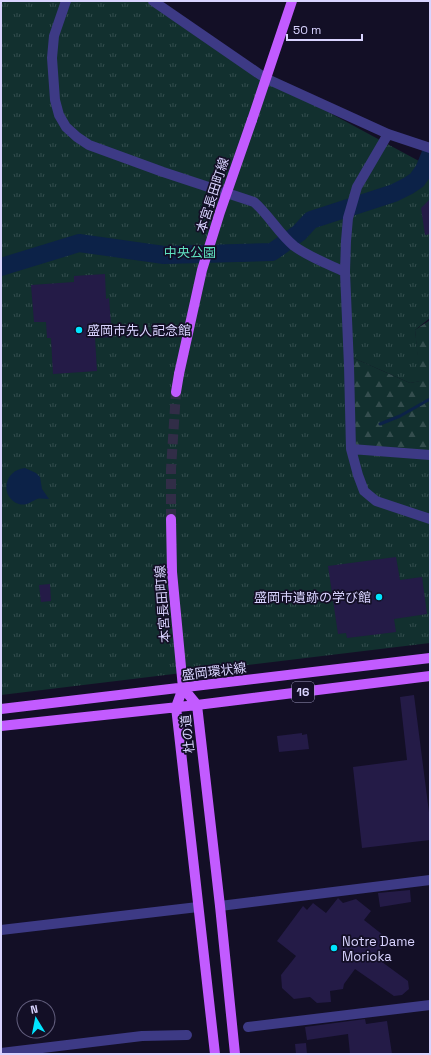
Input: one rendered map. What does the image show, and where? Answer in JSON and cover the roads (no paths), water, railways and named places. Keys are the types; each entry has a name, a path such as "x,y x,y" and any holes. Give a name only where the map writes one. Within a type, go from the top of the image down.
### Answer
{"main road":[{"name":"本宮長田町線","path":"176,392 202,270 220,212 292,1"},
{"name":"本宮長田町線","path":"171,519 172,572 183,688"},
{"name":"盛岡環状線","path":"1,709 430,658"},
{"name":"16","path":"1,726 197,705 430,676"},
{"name":"杜の道","path":"183,688 197,705 235,1054"},
{"name":"杜の道","path":"183,688 176,707 215,1054"}],"street":[{"path":"66,1 54,36 52,58 55,100 59,115 66,127 89,145 163,172 254,202 264,211 289,241 309,255 345,272"},
{"path":"153,1 265,78 388,134 428,148"},
{"path":"388,134 357,187 348,218 345,272 351,449 364,491 376,501 430,519"},
{"path":"351,449 430,455"},
{"path":"220,906 430,880"},
{"path":"1,930 198,906"},
{"path":"248,1027 430,1005"},
{"path":"1,1053 142,1036 187,1035"}],"water":[{"path":"25,468 36,473 40,477 42,489 49,499 38,499 26,504 19,504 13,501 9,496 7,490 8,479 18,470"}],"waterway":[{"path":"1,267 79,243 164,255 272,252 299,233 311,220 394,193 408,186 417,180 424,170 430,155"},
{"path":"380,424 400,416 430,399"}],"tunnel":[{"path":"171,519 171,469 176,392"}],"place":[{"name":"盛岡市先人記念館","path":"79,330"},
{"name":"盛岡市遺跡の学び館","path":"379,597"},
{"name":"Notre Dame Morioka","path":"334,948"}],"park label":[{"name":"中央公園","path":"190,252"}]}
